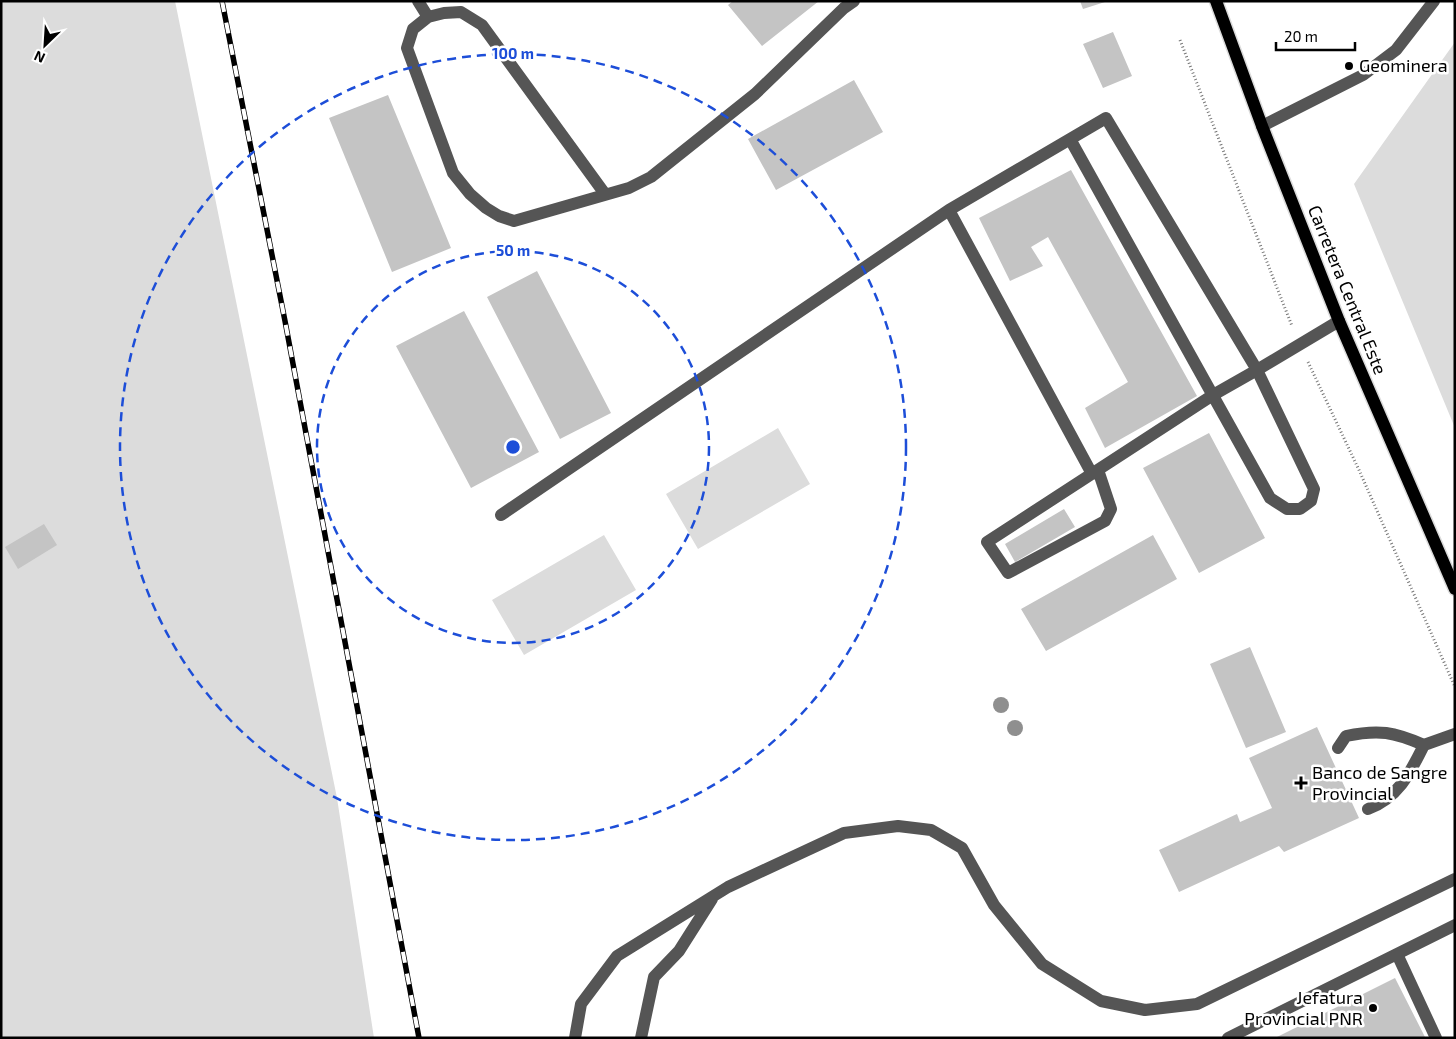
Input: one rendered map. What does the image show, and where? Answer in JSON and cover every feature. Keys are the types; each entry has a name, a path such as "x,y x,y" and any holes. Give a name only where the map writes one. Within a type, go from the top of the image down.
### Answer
{"main road":[{"name":"Carretera Central Este","path":"1216,1 1262,126 1339,320 1455,589"}],"lane":[{"path":"418,1 428,17"},
{"path":"605,194 482,25 462,12 444,13 428,17 413,29 407,48 453,173 470,194 499,216 514,221 629,188 651,177 755,94 844,8 854,1"},
{"path":"1262,126 1363,75 1396,50 1434,1"},
{"path":"501,515 949,210 1070,139 1106,118 1256,370 1314,489 1311,501 1300,509 1287,510 1270,498 1070,139"},
{"path":"949,210 1095,472 1111,509 1105,521 1008,573 987,542 1095,472 1213,395 1339,320"},
{"path":"1338,748 1346,736 1368,731 1400,735 1424,745 1455,734"},
{"path":"1368,809 1382,804 1397,791 1412,769 1424,745"},
{"path":"575,1038 581,1004 617,956 728,887 844,833 898,826 930,830 962,848 994,905 1042,964 1101,1002 1145,1010 1197,1004 1455,879"},
{"path":"641,1038 654,977 679,951 714,896"},
{"path":"1228,1038 1455,925"},
{"path":"1397,954 1436,1038"}],"path":[{"path":"1180,40 1299,345 1359,470 1455,687"}],"shaded area":[{"path":"1,1 175,1 337,798 374,1038 1,1038"},
{"path":"1455,42 1455,428 1354,184"},
{"path":"778,428 810,484 698,549 666,494"},
{"path":"604,535 636,590 524,655 492,600"}],"building":[{"path":"733,1 819,1 762,46 728,5"},
{"path":"1080,1 1105,1 1105,2 1083,9"},
{"path":"1113,32 1132,76 1103,88 1083,44"},
{"path":"854,80 883,132 776,190 748,139"},
{"path":"388,95 451,248 392,272 329,118"},
{"path":"1071,170 1197,396 1105,448 1085,408 1128,382 1048,237 1031,247 1043,266 1010,281 979,218"},
{"path":"537,271 611,413 560,439 487,297"},
{"path":"464,311 539,452 471,488 396,346"},
{"path":"1209,433 1265,538 1199,573 1143,468"},
{"path":"1064,509 1075,527 1015,562 1005,544"},
{"path":"44,524 57,545 18,569 5,547"},
{"path":"1153,535 1177,579 1046,651 1021,609"},
{"path":"1250,647 1286,732 1246,748 1210,664"},
{"name":"Banco de Sangre Provincial","path":"1317,727 1359,818 1284,852 1279,846 1179,892 1159,850 1237,814 1240,822 1272,808 1249,758"},
{"name":"Jefatura Provincial PNR","path":"1395,978 1425,1037 1275,1038"}],"railway":[{"path":"222,1 285,321 419,1038"}],"place":[{"name":"Geominera","path":"1349,66"},
{"name":"Banco de Sangre Provincial","path":"1301,783"},
{"name":"Jefatura Provincial PNR","path":"1373,1008"}]}
